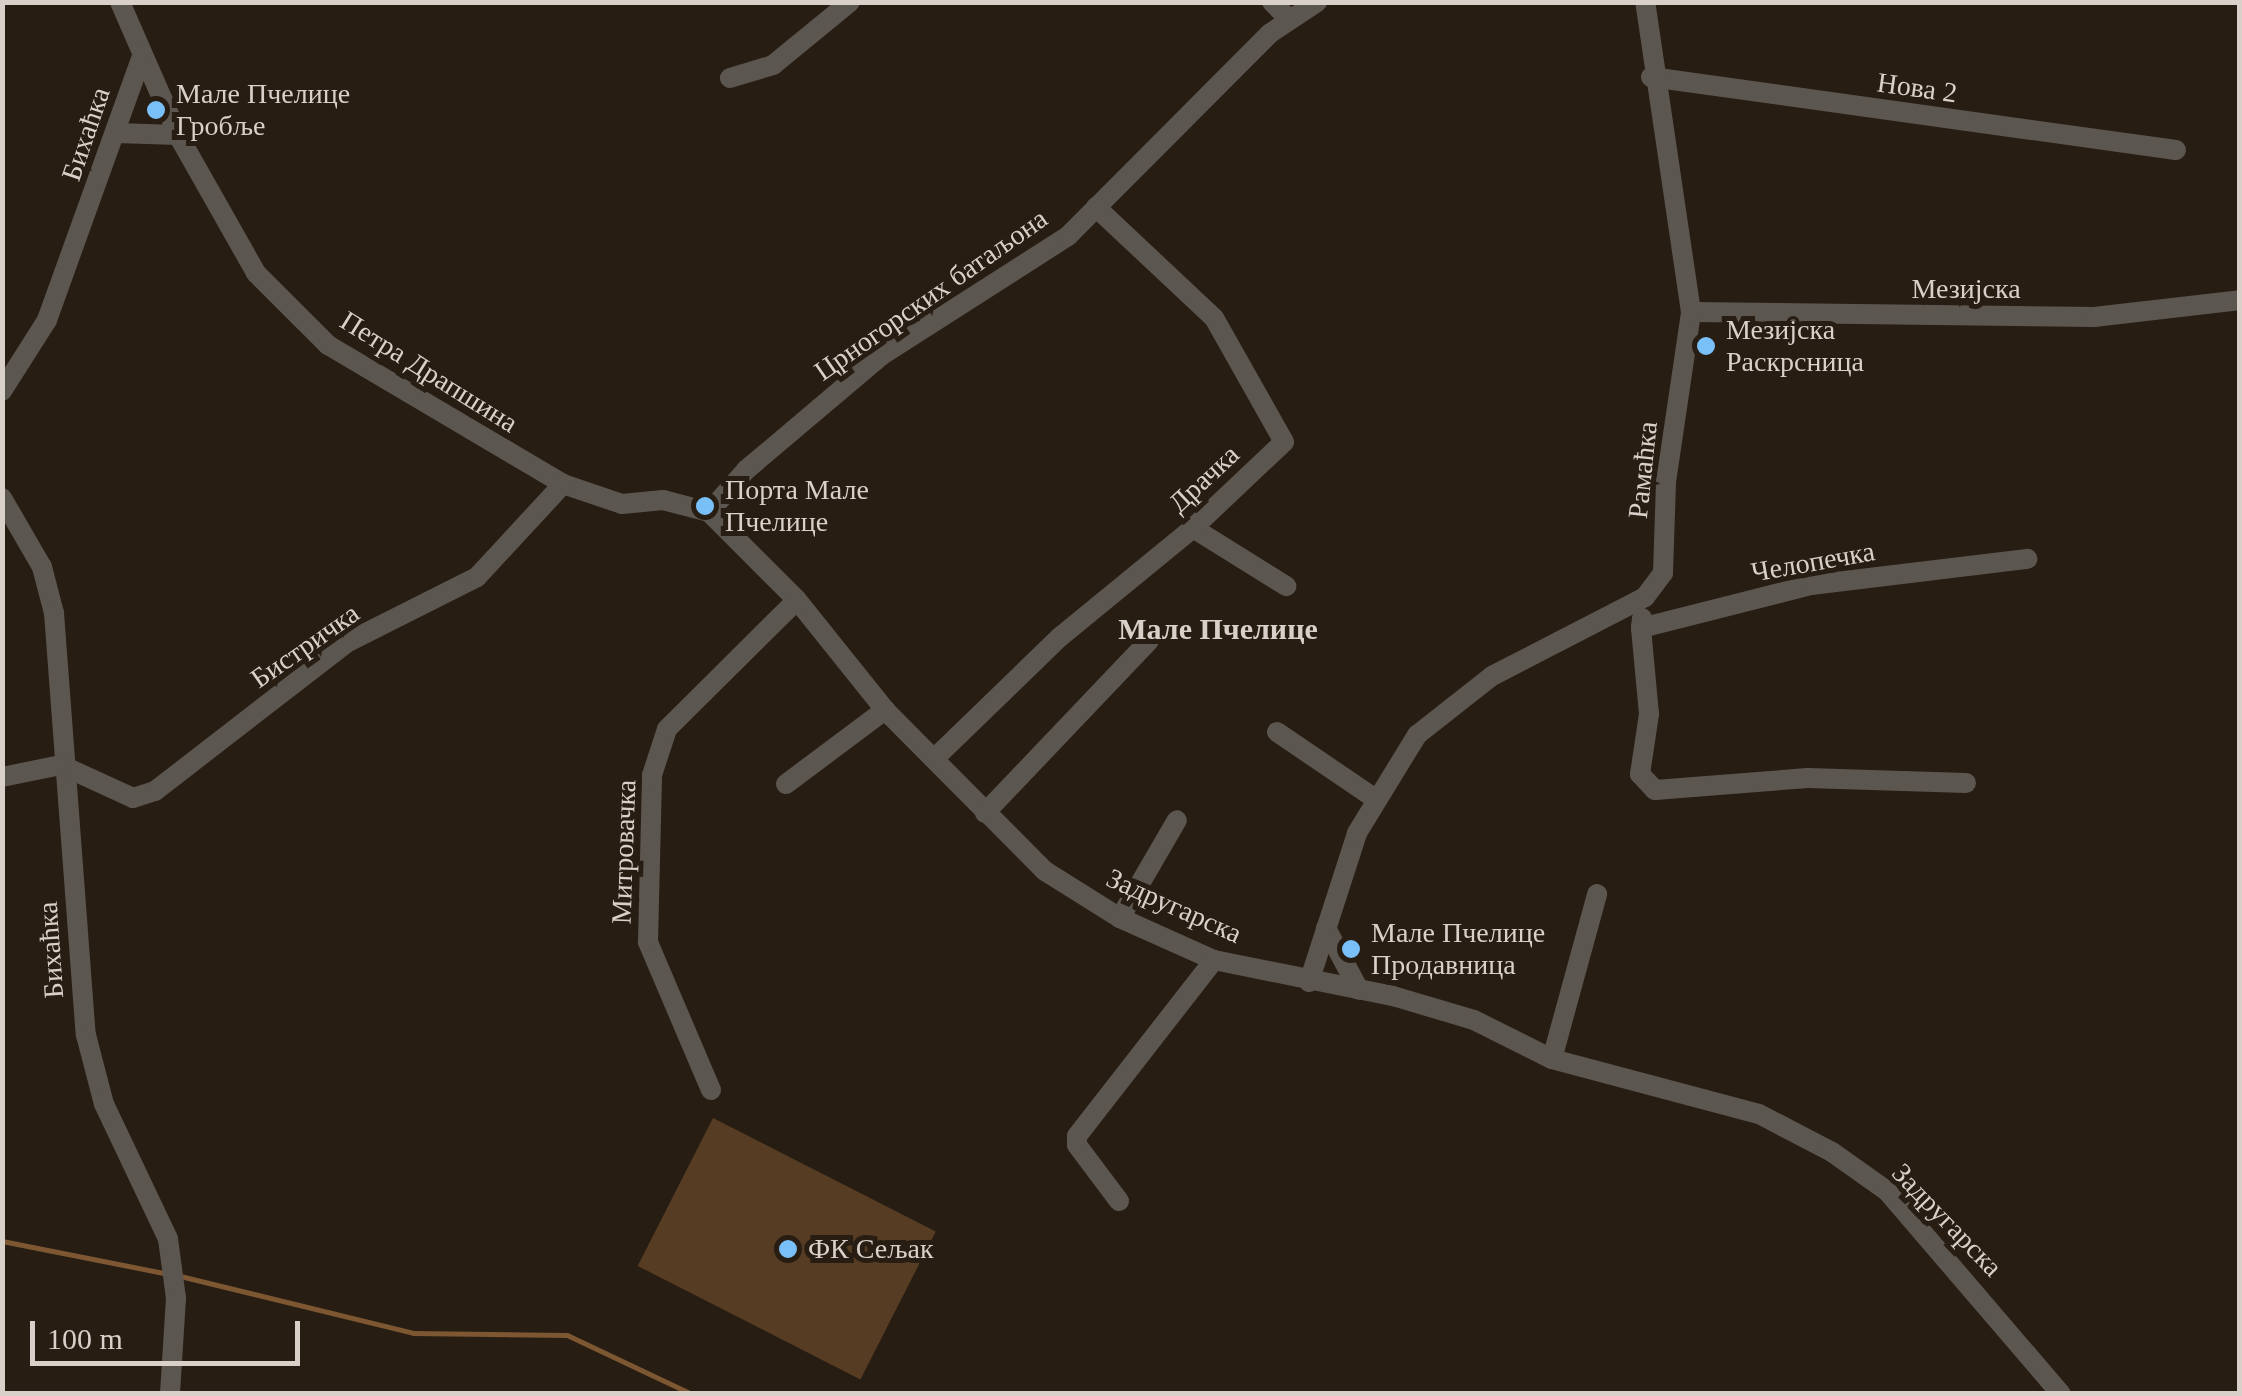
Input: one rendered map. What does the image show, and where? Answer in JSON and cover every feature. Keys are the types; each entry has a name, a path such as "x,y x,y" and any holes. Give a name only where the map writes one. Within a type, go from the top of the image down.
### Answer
{"street":[{"name":"Петра Драпшина","path":"120,2 178,136 256,273 328,345 564,484 622,504 663,500 709,512"},
{"path":"730,78 774,65 850,2"},
{"path":"1272,2 1290,20"},
{"name":"Црногорских батаљона","path":"709,512 746,470 882,356 1068,236 1290,20 1316,2"},
{"name":"Рамаћка","path":"1645,2 1651,76 1692,312 1666,482 1663,573 1645,597"},
{"name":"Бихаћка","path":"2,391 47,320 142,56"},
{"name":"Нова 2","path":"1651,76 2176,150"},
{"path":"116,133 178,136"},
{"name":"Драчка","path":"935,758 1060,638 1194,528 1284,442 1214,318 1096,207"},
{"name":"Мезијска","path":"1692,312 2094,317 2240,300"},
{"name":"Бистричка","path":"62,764 133,798 154,790 348,642 477,577 564,484"},
{"name":"Бихаћка","path":"2,498 42,568 54,614 62,764 86,1035 104,1104 161,1220 174,1275 170,1394"},
{"name":"Задругарска","path":"709,512 797,600 885,710 1045,871 1120,918 1214,960 1358,990 1474,1020 1552,1059 1759,1114 1832,1152 1887,1191 2062,1394"},
{"path":"1194,528 1286,586"},
{"name":"Челопечка","path":"1641,628 1811,585 2027,560"},
{"path":"1645,597 1641,628 1649,714 1640,774 1655,790 1808,778 1966,783"},
{"path":"1309,982 1374,798 1418,736 1492,676 1645,597"},
{"name":"Митровачка","path":"712,1090 648,942 652,775 667,728 797,600"},
{"path":"985,814 1150,640"},
{"path":"786,784 885,710"},
{"path":"1276,732 1374,798"},
{"path":"2,778 62,764"},
{"path":"1120,918 1177,820"},
{"path":"1552,1059 1597,894"},
{"path":"1326,928 1358,990"},
{"path":"1119,1200 1077,1144 1077,1136 1214,960"}],"shaded area":[{"name":"ФК Сељак","path":"713,1118 936,1231 860,1379 638,1266"}],"waterway":[{"path":"2,1241 169,1274"},
{"path":"180,1276 413,1333 567,1335 692,1394"}],"place":[{"name":"Мале Пчелице Гробље","path":"156,110"},
{"name":"Мезијска Раскрсница","path":"1706,346"},
{"name":"Порта Мале Пчелице","path":"705,506"},
{"name":"Мале Пчелице Продавница","path":"1351,949"},
{"name":"ФК Сељак","path":"788,1249"}],"district":[{"name":"Мале Пчелице","path":"1218,629"}]}
